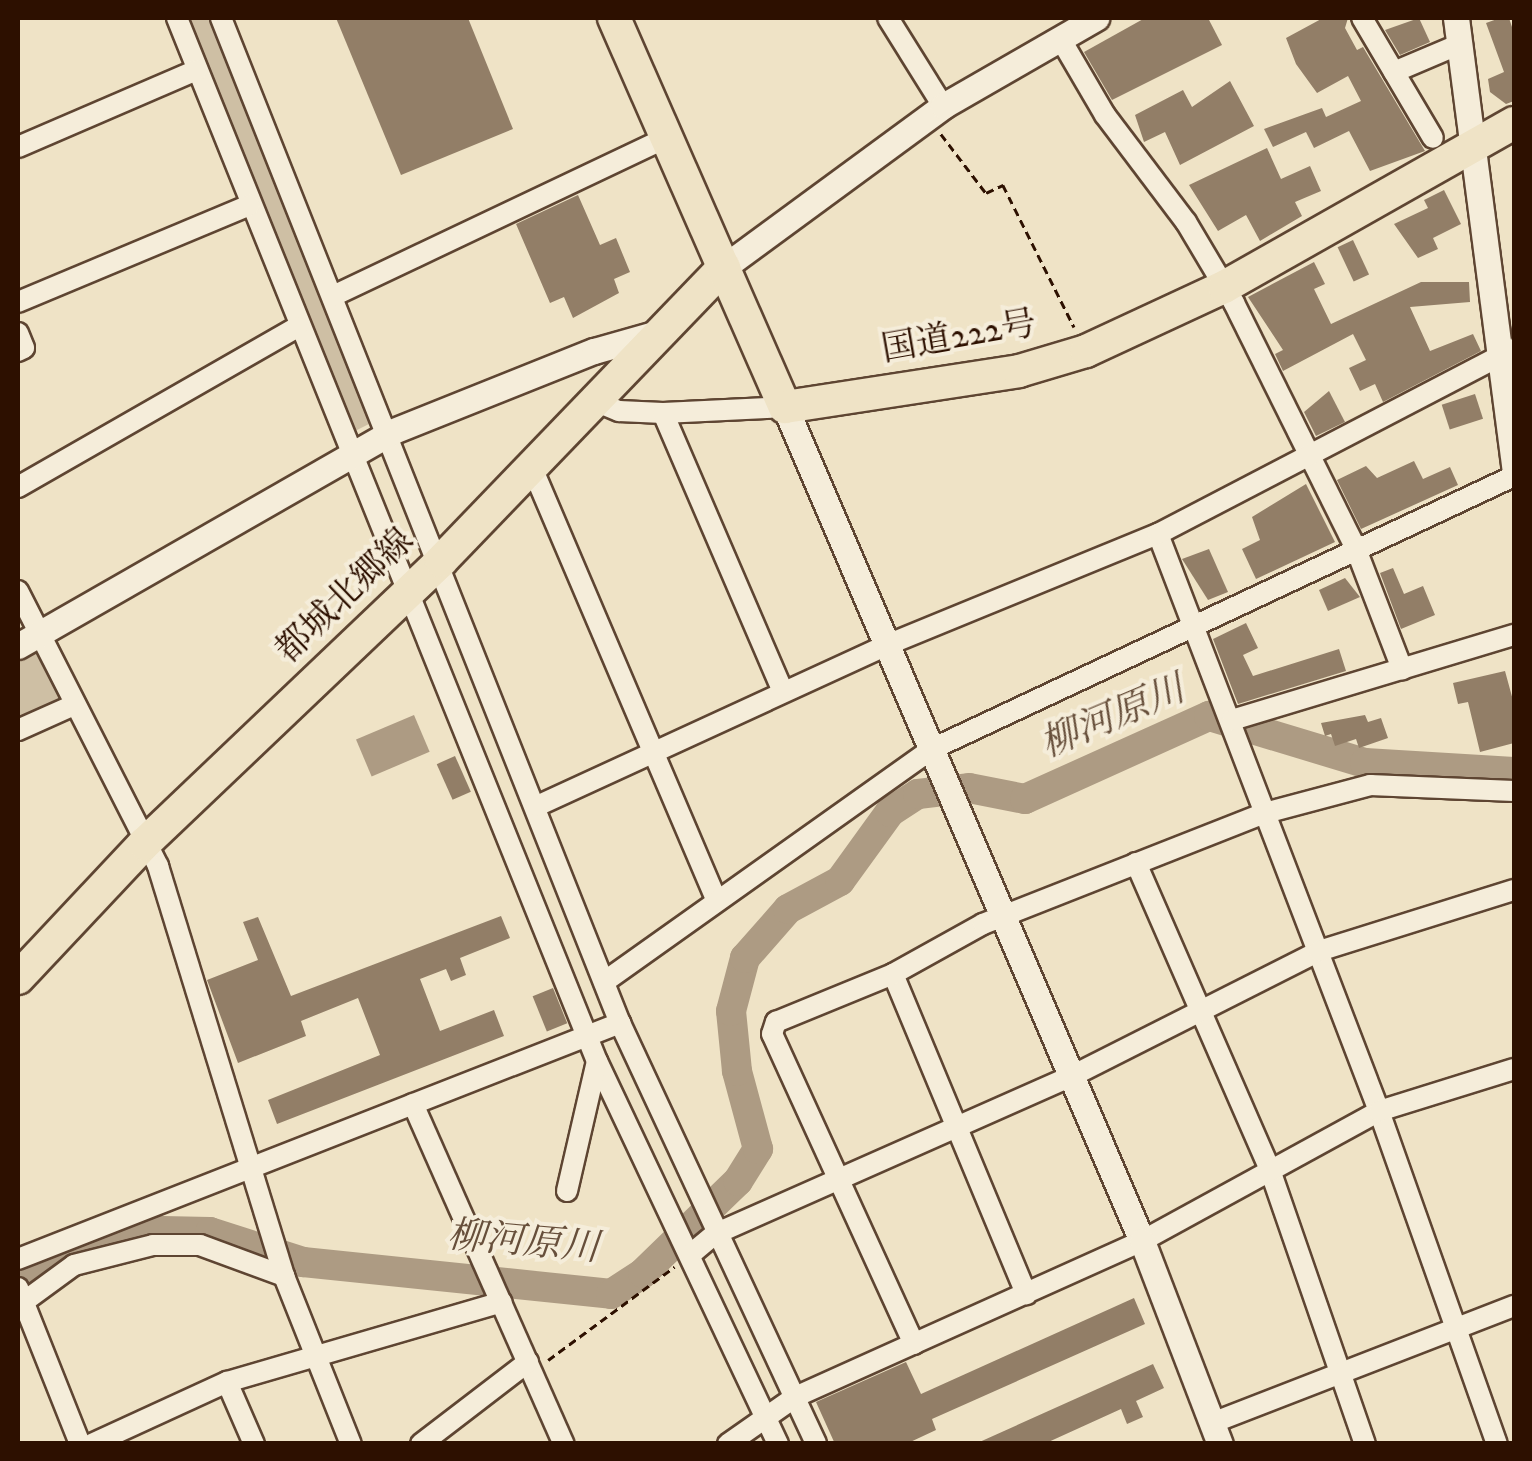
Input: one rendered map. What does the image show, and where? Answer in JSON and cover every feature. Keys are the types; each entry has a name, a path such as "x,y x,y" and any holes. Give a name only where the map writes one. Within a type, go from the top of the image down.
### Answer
{"main road":[{"path":"614,18 785,407"},
{"name":"国道222号","path":"785,407 1019,371 1086,351 1224,287 1514,122"},
{"name":"都城北郷線","path":"18,978 144,844 441,561 530,463 724,267"}],"street":[{"path":"178,18 349,456 597,1061 778,1444"},
{"path":"221,18 390,432 620,1023 700,1202 816,1444"},
{"path":"888,18 935,111"},
{"path":"1362,18 1433,138"},
{"path":"1456,18 1508,352 1514,467"},
{"path":"724,267 935,111 1088,19"},
{"path":"1060,38 1105,115 1186,222 1224,287 1311,453 1356,549 1402,669"},
{"path":"1394,72 1460,44"},
{"path":"18,146 197,70"},
{"path":"333,296 666,138"},
{"path":"18,302 250,205"},
{"path":"18,488 297,326"},
{"path":"18,332 24,348 18,351"},
{"path":"29,641 390,432 594,351 657,333"},
{"path":"536,806 887,645 1158,534 1508,352"},
{"path":"594,401 619,411 663,414 785,407 1142,1241 1216,1433 1340,1374 1514,1306"},
{"path":"663,414 783,691"},
{"path":"530,463 716,900"},
{"path":"604,982 716,900 937,759 1194,627 1514,476"},
{"path":"1158,534 1380,1111 1498,1444"},
{"path":"18,591 29,641 74,705 158,866 254,1166 283,1274 351,1444"},
{"path":"1232,725 1514,635"},
{"path":"18,730 74,705"},
{"path":"914,1344 772,1034 776,1022 894,974 1004,915 1265,813 1370,784 1514,791"},
{"path":"1136,863 1268,1167 1365,1444"},
{"path":"691,1253 715,1234 1070,1077 1319,951 1514,890"},
{"path":"894,974 1026,1294"},
{"path":"18,1259 620,1023"},
{"path":"567,1190 597,1061"},
{"path":"728,1444 794,1398 1142,1241 1268,1167 1380,1111 1514,1069"},
{"path":"413,1104 564,1444"},
{"path":"80,1444 19,1299 74,1266 154,1245 200,1245 283,1274"},
{"path":"92,1444 227,1382 502,1302"},
{"path":"422,1444 530,1366"},
{"path":"227,1382 254,1444"}],"path":[{"path":"935,111 986,193 1002,185 1086,351"},
{"path":"530,1366 691,1253"}],"shaded area":[{"path":"190,18 211,18 373,422 351,433"},
{"path":"34,651 64,701 18,725 18,658"},
{"path":"414,715 430,752 372,776 356,740"}],"building":[{"path":"336,18 468,18 513,129 401,175"},
{"path":"1145,18 1208,18 1222,45 1112,100 1084,52"},
{"path":"1323,18 1348,18 1345,28 1357,50 1363,47 1425,151 1370,171 1349,131 1314,148 1306,132 1273,147 1264,129 1322,108 1326,117 1361,101 1348,76 1317,93 1296,64 1286,38"},
{"path":"1419,18 1430,42 1400,55 1385,30"},
{"path":"1509,18 1514,33 1514,101 1506,104 1490,92 1488,79 1504,72 1486,23"},
{"path":"1230,81 1254,126 1180,165 1165,132 1144,142 1135,115 1183,90 1192,107"},
{"path":"1267,148 1281,179 1310,166 1321,191 1295,202 1302,216 1260,241 1246,215 1218,231 1189,185"},
{"path":"1444,190 1461,224 1433,238 1438,249 1418,258 1394,224 1428,208 1424,200"},
{"path":"578,195 600,245 616,238 630,272 614,279 619,293 573,318 564,297 550,303 516,224"},
{"path":"1353,240 1369,274 1354,282 1338,247"},
{"path":"1314,262 1325,284 1314,289 1331,324 1421,282 1469,282 1470,302 1410,307 1430,351 1473,334 1481,351 1383,402 1375,384 1360,391 1349,368 1366,360 1353,334 1283,371 1275,354 1283,350 1248,297"},
{"path":"1329,391 1345,422 1316,436 1304,412"},
{"path":"1475,394 1483,419 1450,430 1442,405"},
{"path":"1414,461 1423,479 1450,467 1458,485 1361,529 1337,480 1366,466 1377,478"},
{"path":"1306,484 1335,542 1256,579 1242,549 1260,540 1252,517"},
{"path":"1209,549 1228,592 1208,600 1182,559"},
{"path":"1393,568 1404,594 1423,586 1435,615 1401,629 1380,573"},
{"path":"1345,578 1360,597 1328,611 1319,590"},
{"path":"1246,623 1258,648 1243,655 1253,676 1339,649 1346,671 1238,704 1213,639"},
{"path":"1505,671 1514,704 1514,743 1480,752 1468,702 1458,704 1453,683"},
{"path":"1365,715 1368,722 1381,718 1388,738 1359,748 1356,739 1335,746 1331,734 1325,736 1321,723"},
{"path":"455,756 471,792 453,800 437,764"},
{"path":"501,916 510,938 460,958 466,975 451,981 446,969 420,979 440,1031 494,1010 504,1036 277,1124 268,1100 380,1055 358,998 301,1021 306,1036 238,1063 207,980 258,960 243,922 258,917 291,996"},
{"path":"553,988 567,1023 547,1031 533,996"},
{"path":"1134,1298 1145,1324 932,1419 936,1430 906,1444 835,1444 816,1402 906,1362 921,1394"},
{"path":"1153,1364 1164,1388 1136,1401 1143,1417 1127,1424 1121,1409 1044,1444 975,1444"}],"waterway":[{"name":"柳河原川","path":"18,1285 67,1254 121,1235 162,1231 210,1232 303,1262 611,1294 643,1273 738,1181 758,1149 737,1071 731,1011 745,958 788,909 840,881 890,812 918,794 969,788 1025,799 1209,716 1365,763 1514,772"}]}
